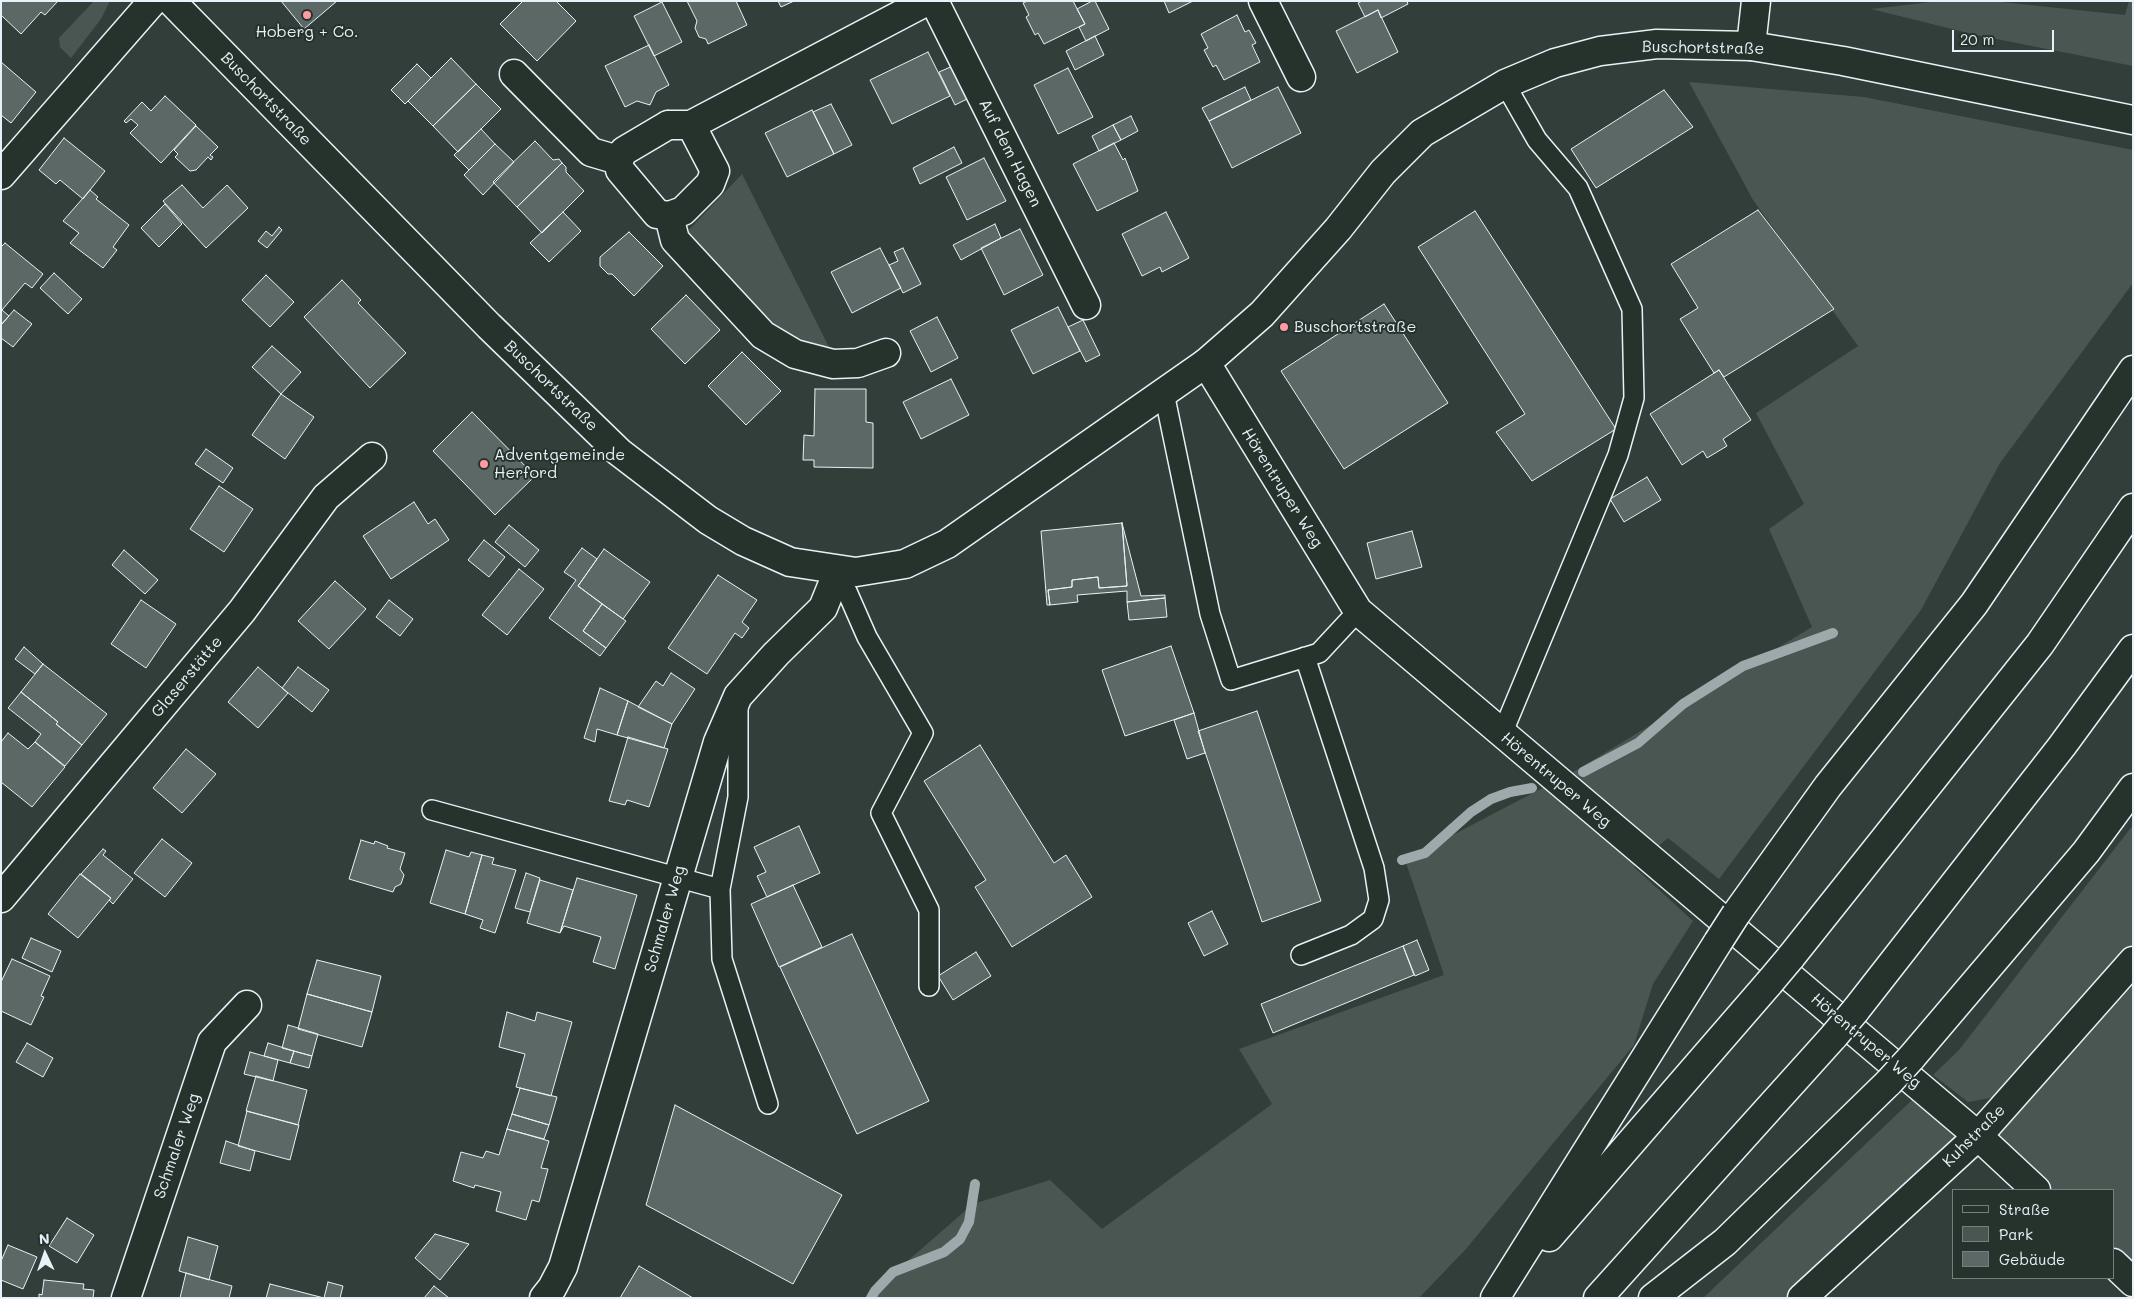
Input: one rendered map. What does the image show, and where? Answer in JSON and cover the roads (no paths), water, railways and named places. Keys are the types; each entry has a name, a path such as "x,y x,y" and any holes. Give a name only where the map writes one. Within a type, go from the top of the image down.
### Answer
{"main road":[{"path":"1,175 152,1"},
{"name":"Buschortstraße","path":"171,1 482,319 620,452 708,520 743,541 790,562 856,572 906,564 947,544 1206,363 1262,314 1338,229 1383,172 1422,133 1505,84 1555,63 1600,51 1657,44 1751,46 1843,61 2133,120"},
{"path":"690,125 715,171 710,184 683,211 669,216 656,214 620,170 618,160 624,152 668,125 690,125 927,1"},
{"name":"Auf dem Hagen","path":"934,1 1086,305"},
{"path":"1263,1 1301,77"},
{"path":"1751,46 1756,1"},
{"path":"514,74 591,152 618,160"},
{"path":"669,216 676,240 763,335 795,354 833,364 858,364 886,354"},
{"name":"Hörentruper Weg","path":"1206,363 1358,611 1978,1136 2035,1189"},
{"path":"1495,1298 1736,914 1828,786 1974,604 2133,370"},
{"name":"Glaserstätte","path":"1,898 242,612 326,497 372,457"},
{"path":"1495,1298 1790,958 2040,644 2133,508"},
{"name":"Schmaler Weg","path":"544,1298 552,1288 563,1267 718,742 738,696 776,654 823,608 838,570"},
{"path":"1598,1298 1855,1011 2062,746 2133,649"},
{"path":"1653,1298 1725,1242 1889,1082 2086,852 2133,788"},
{"name":"Kuhstraße","path":"1802,1298 1978,1136 2133,961"},
{"name":"Schmaler Weg","path":"126,1298 212,1042 247,1005"},
{"path":"2114,1264 2133,1282"}],"lane":[{"path":"1502,734 1618,455 1634,398 1632,309 1578,188 1538,140 1505,84"},
{"path":"1164,393 1210,614 1231,680 1319,653 1358,611"},
{"path":"838,570 868,637 924,733 881,813 928,910 929,986"},
{"path":"1301,955 1351,935 1373,918 1379,900 1374,868 1306,657"},
{"path":"738,696 738,797 720,889 722,959 768,1104"},
{"path":"432,810 677,879 720,889"}],"waterway":[{"path":"1583,772 1638,743 1683,704 1743,666 1833,633"},
{"path":"1402,860 1425,853 1471,812 1491,799 1510,792 1532,788"},
{"path":"871,1298 893,1272 944,1252 960,1239 969,1222 975,1184"}],"place":[{"name":"Hoberg + Co.","path":"307,15"},
{"name":"Buschortstraße","path":"1284,327"},
{"name":"Adventgemeinde Herford","path":"484,464"}]}
